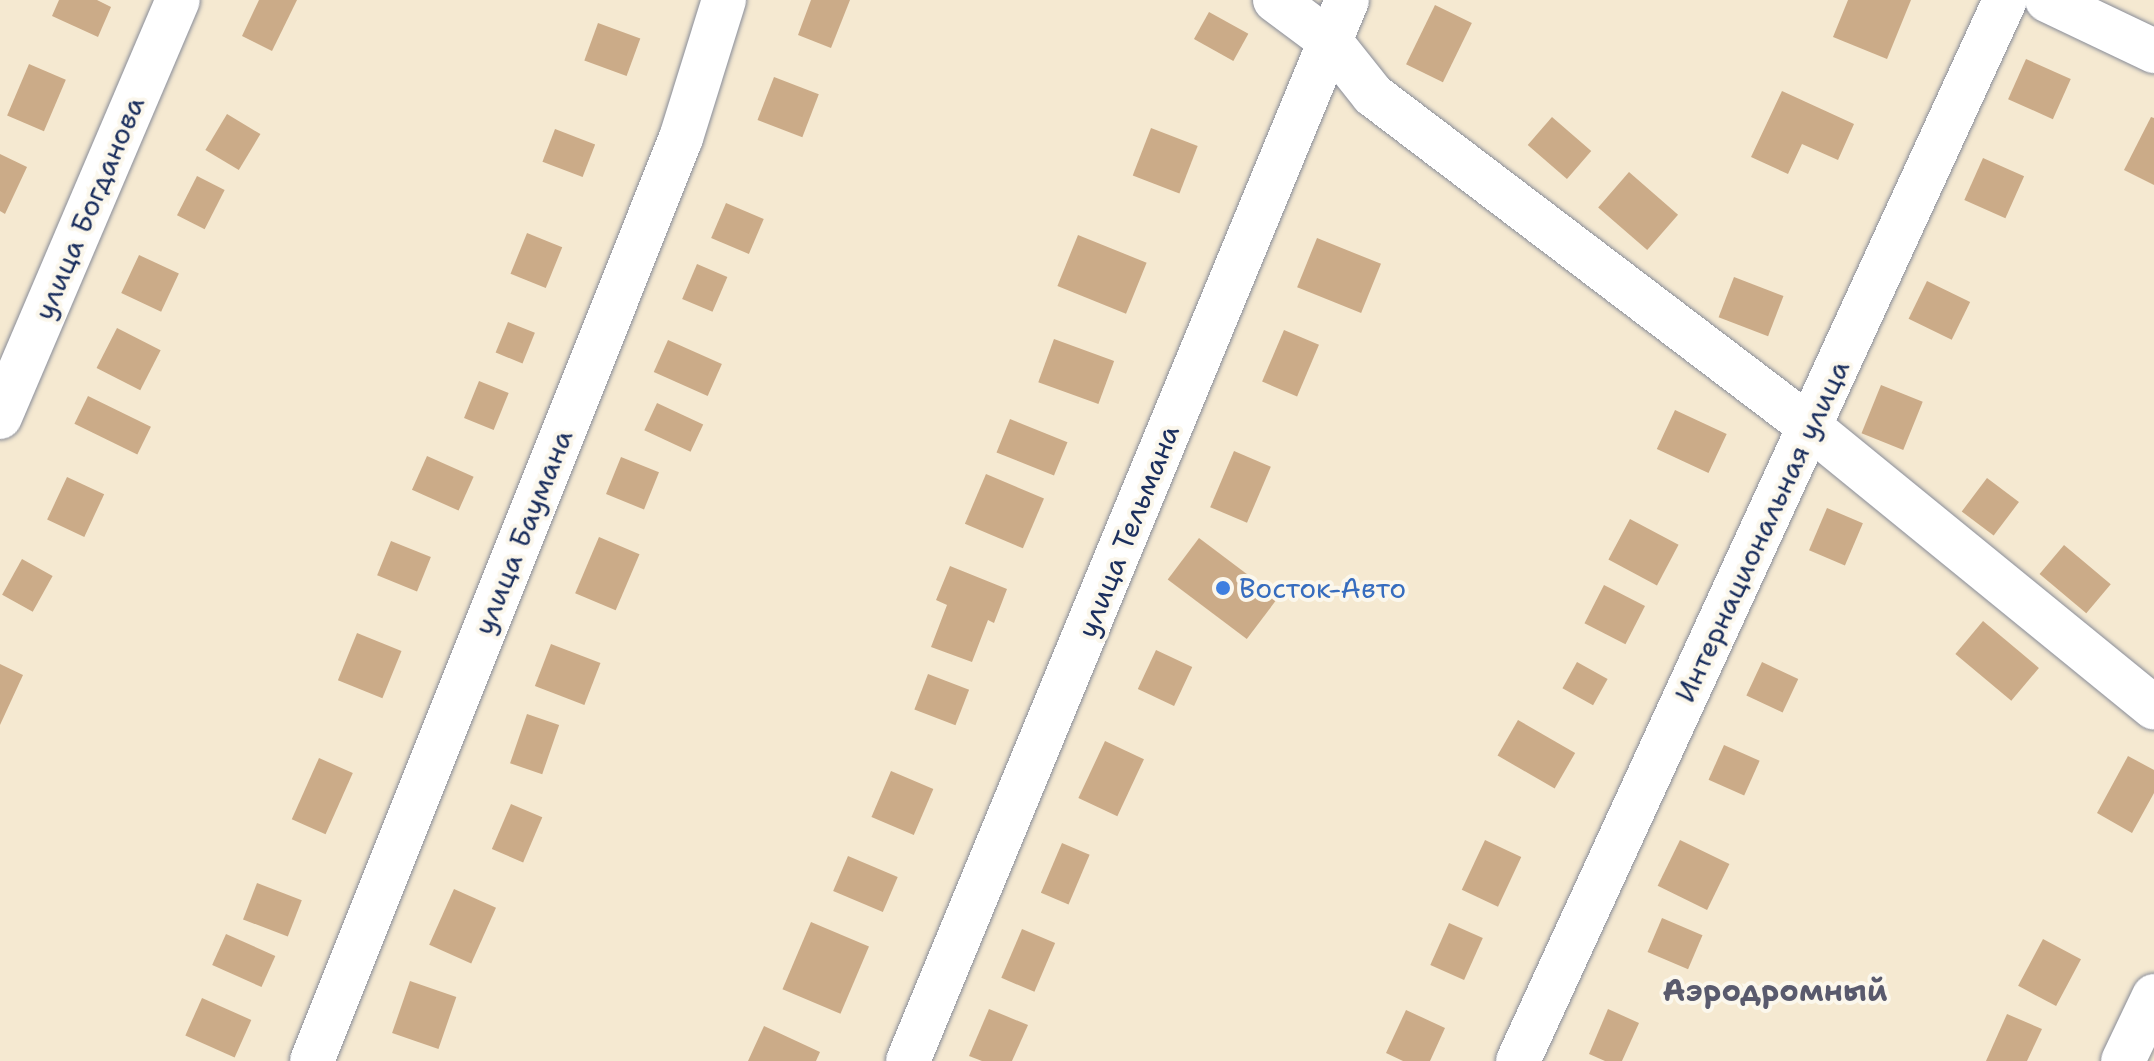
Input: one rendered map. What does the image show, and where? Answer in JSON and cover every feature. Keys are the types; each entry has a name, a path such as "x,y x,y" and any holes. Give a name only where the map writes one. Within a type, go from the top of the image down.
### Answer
{"street":[{"name":"улица Богданова","path":"0,417 178,0"},
{"name":"улица Баумана","path":"312,1061 681,138 724,0"},
{"path":"1275,0 1330,41 1373,95 1810,427 2154,708"},
{"name":"улица Тельмана","path":"908,1061 1347,0"},
{"name":"Интернациональная улица","path":"1518,1061 2005,0"},
{"path":"2047,0 2154,51"},
{"path":"2123,1061 2154,996"}],"building":[{"path":"59,0 97,0 111,7 98,37 52,16"},
{"path":"259,0 297,0 272,51 242,36"},
{"path":"811,0 850,0 831,48 798,35"},
{"path":"1848,0 1911,0 1887,59 1833,37"},
{"path":"1435,5 1472,23 1443,82 1406,64"},
{"path":"1209,12 1248,34 1233,61 1194,39"},
{"path":"598,23 640,38 627,76 584,61"},
{"path":"2026,59 2071,79 2053,119 2008,99"},
{"path":"29,64 66,80 44,131 7,116"},
{"path":"774,77 819,94 802,137 758,120"},
{"path":"1782,91 1854,124 1838,160 1802,144 1788,174 1751,157"},
{"path":"227,114 260,134 239,170 205,150"},
{"path":"1552,117 1591,151 1567,179 1528,145"},
{"path":"2151,117 2154,118 2154,185 2124,170"},
{"path":"1151,128 1198,146 1179,194 1133,176"},
{"path":"555,129 595,144 583,177 542,162"},
{"path":"0,154 27,167 5,214 0,211"},
{"path":"1983,158 2024,176 2005,218 1964,200"},
{"path":"1629,172 1678,215 1647,250 1598,207"},
{"path":"197,176 225,190 205,229 177,215"},
{"path":"726,203 764,219 749,254 711,238"},
{"path":"527,233 562,247 546,288 511,274"},
{"path":"1078,235 1147,263 1126,314 1057,286"},
{"path":"1317,238 1381,264 1361,313 1297,287"},
{"path":"139,255 179,274 161,312 121,293"},
{"path":"697,264 727,277 713,312 682,299"},
{"path":"1734,277 1783,296 1768,336 1719,317"},
{"path":"1927,281 1970,302 1952,340 1909,319"},
{"path":"508,322 535,333 523,363 496,353"},
{"path":"117,328 161,350 140,390 97,368"},
{"path":"1284,330 1319,345 1297,396 1262,382"},
{"path":"1054,339 1114,361 1098,404 1038,382"},
{"path":"668,340 722,364 708,396 654,372"},
{"path":"479,381 509,393 494,430 464,418"},
{"path":"1881,385 1923,402 1903,450 1862,433"},
{"path":"88,396 151,427 137,455 74,424"},
{"path":"657,403 703,425 691,452 644,430"},
{"path":"1675,410 1727,434 1708,473 1657,449"},
{"path":"1010,419 1067,442 1054,476 997,452"},
{"path":"1234,451 1271,467 1247,523 1210,507"},
{"path":"427,456 474,477 459,511 412,490"},
{"path":"621,457 659,472 644,509 606,494"},
{"path":"986,474 1044,499 1023,548 965,524"},
{"path":"67,477 104,494 84,537 47,520"},
{"path":"1987,478 2019,502 1994,536 1962,512"},
{"path":"1827,508 1863,523 1845,566 1809,550"},
{"path":"1630,519 1679,545 1657,585 1608,560"},
{"path":"599,537 640,554 616,610 575,593"},
{"name":"Восток-Авто","path":"1199,538 1278,598 1247,639 1168,580"},
{"path":"391,541 431,557 417,591 377,575"},
{"path":"2064,545 2111,584 2086,613 2040,574"},
{"path":"22,559 53,576 33,612 2,595"},
{"path":"950,566 1007,589 994,623 988,620 972,662 931,647 947,605 936,600"},
{"path":"1604,585 1645,606 1625,644 1584,623"},
{"path":"1983,621 2039,668 2011,701 1955,654"},
{"path":"357,633 402,651 382,698 338,680"},
{"path":"551,644 600,663 584,705 535,686"},
{"path":"1156,650 1192,667 1174,706 1138,689"},
{"path":"1577,662 1608,679 1593,705 1562,688"},
{"path":"1762,662 1798,679 1783,712 1746,696"},
{"path":"0,664 23,675 0,725"},
{"path":"928,674 969,690 955,725 914,709"},
{"path":"527,714 559,725 542,774 510,763"},
{"path":"1518,720 1575,753 1555,789 1498,756"},
{"path":"1105,741 1144,759 1117,816 1078,798"},
{"path":"1724,745 1760,761 1744,796 1709,780"},
{"path":"2128,756 2154,770 2154,793 2132,833 2097,813"},
{"path":"319,758 353,773 326,834 292,819"},
{"path":"891,771 933,789 914,835 871,817"},
{"path":"511,804 542,817 523,862 492,849"},
{"path":"1485,840 1521,857 1498,907 1462,890"},
{"path":"1680,840 1729,864 1707,910 1658,886"},
{"path":"1062,843 1090,855 1069,904 1041,893"},
{"path":"848,856 898,877 883,912 833,891"},
{"path":"257,883 302,900 288,937 243,919"},
{"path":"454,889 496,908 471,963 429,945"},
{"path":"1662,918 1703,935 1688,969 1648,952"},
{"path":"811,922 869,947 840,1014 782,989"},
{"path":"1449,923 1483,938 1464,980 1430,965"},
{"path":"1022,929 1055,943 1034,992 1001,978"},
{"path":"226,934 275,956 262,987 212,965"},
{"path":"2043,939 2081,959 2056,1006 2018,986"},
{"path":"410,981 456,997 438,1049 392,1033"},
{"path":"202,998 251,1020 235,1057 185,1035"},
{"path":"989,1009 1028,1025 1012,1061 982,1061 969,1056"},
{"path":"1608,1009 1639,1023 1622,1061 1605,1061 1589,1054"},
{"path":"1406,1010 1445,1028 1430,1061 1403,1061 1386,1053"},
{"path":"2007,1014 2042,1029 2027,1061 1986,1061"},
{"path":"764,1026 820,1052 816,1061 748,1061"}],"place":[{"name":"Восток-Авто","path":"1223,588"}],"district":[{"name":"Аэродромный","path":"1775,991"}]}
